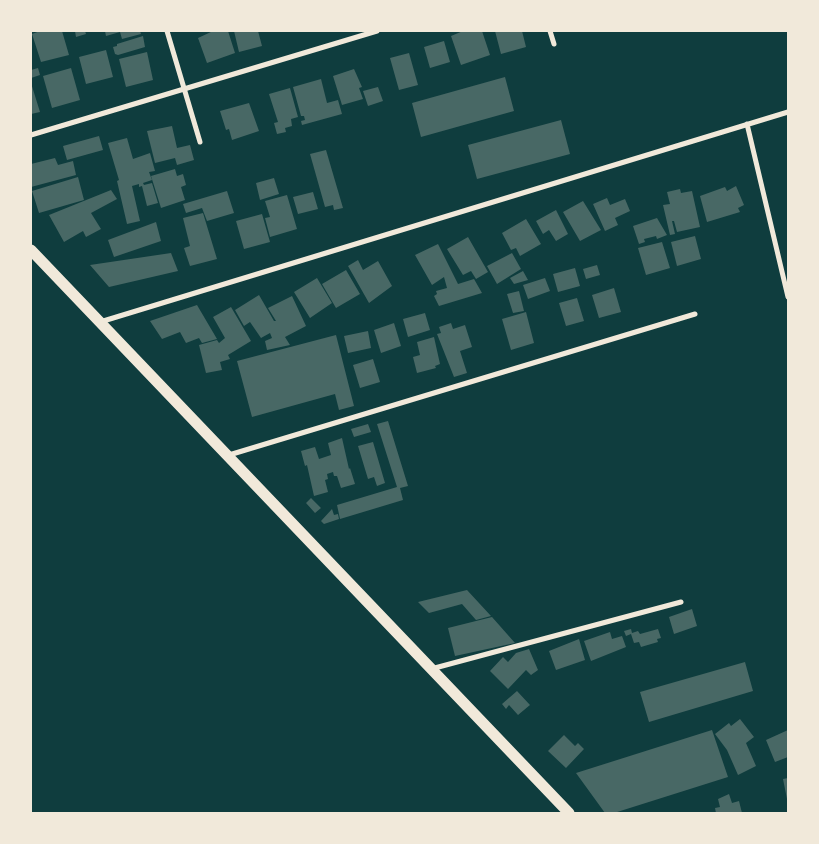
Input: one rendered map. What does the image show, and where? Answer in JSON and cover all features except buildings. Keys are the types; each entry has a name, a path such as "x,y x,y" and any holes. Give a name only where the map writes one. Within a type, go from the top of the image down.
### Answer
{"main road":[{"path":"31,250 569,813"}],"street":[{"path":"167,31 200,142"},
{"path":"31,135 377,31"},
{"path":"550,31 554,44"},
{"path":"99,322 788,112"},
{"path":"747,124 788,297"},
{"path":"226,456 695,314"},
{"path":"431,669 681,602"}]}
